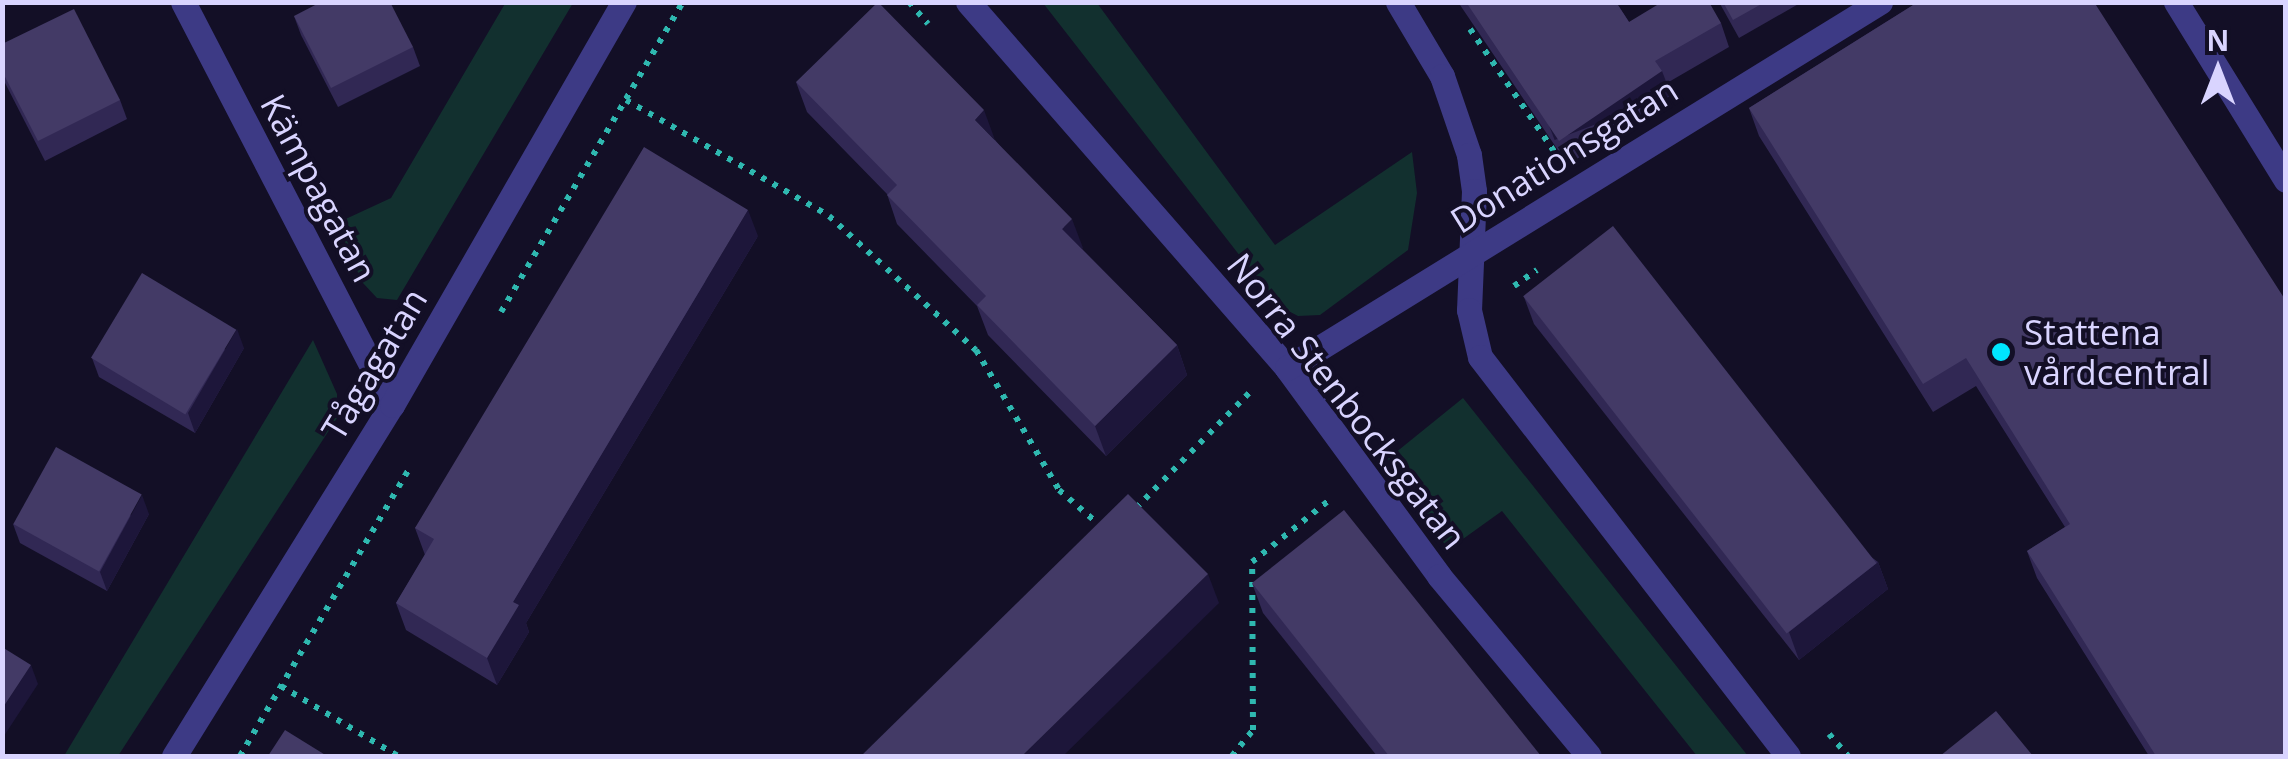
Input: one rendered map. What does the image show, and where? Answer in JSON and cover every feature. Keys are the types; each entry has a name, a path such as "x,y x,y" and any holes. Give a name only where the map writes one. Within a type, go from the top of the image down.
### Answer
{"street":[{"name":"Kämpagatan","path":"183,2 392,405"},
{"name":"Tågagatan","path":"174,756 392,405 624,2"},
{"name":"Norra Stenbocksgatan","path":"968,2 1287,368 1439,576 1589,756"},
{"path":"1398,2 1442,76 1469,155 1472,334 1494,384 1788,756"},
{"name":"Donationsgatan","path":"1287,368 1880,2"},
{"path":"2176,2 2286,180"}],"path":[{"path":"1462,18 1579,187"},
{"path":"626,100 829,216 976,350 1059,490 1109,534"},
{"path":"1508,296 1545,265"},
{"path":"1122,522 1250,391"},
{"path":"1232,756 1253,730 1252,562 1334,496"},
{"path":"281,686 398,756"},
{"path":"1823,726 1848,756"}],"green space":[{"path":"506,2 573,3 397,300 377,298 362,282 337,223 391,198"},
{"path":"1043,3 1097,3 1275,245 1412,152 1417,193 1408,250 1320,315 1298,316 1279,306"},
{"path":"313,340 337,394 337,418 118,756 64,756"},
{"path":"1463,398 1748,756 1697,756 1502,511 1449,549 1379,466"}],"building":[{"path":"321,2 390,2 413,47 331,88 294,16"},
{"path":"878,2 984,110 975,120 1072,219 1062,229 1177,345 1095,426 977,305 986,296 887,195 897,185 796,82"},
{"path":"1466,2 1616,2 1629,22 1662,2 1709,2 1721,23 1655,61 1662,71 1559,141"},
{"path":"1723,2 1765,2 1733,20"},
{"name":"Stattena vårdcentral","path":"1918,2 2094,2 2286,301 2286,756 2156,756 2027,551 2070,524 1966,358 1923,384 1749,108"},
{"path":"74,9 120,100 38,141 2,71 2,44"},
{"path":"644,147 748,210 513,602 519,605 487,658 396,603 434,539 415,528"},
{"path":"1613,226 1877,563 1787,633 1523,296"},
{"path":"142,273 236,330 185,415 91,358"},
{"path":"56,447 142,495 99,571 13,524"},
{"path":"1128,494 1208,574 1022,756 861,756"},
{"path":"1344,510 1541,756 1389,756 1252,583"},
{"path":"2,647 31,665 2,709"},
{"path":"1996,711 2033,756 1940,756"},
{"path":"285,730 327,756 268,756"}],"place":[{"name":"Stattena vårdcentral","path":"2001,352"}]}
